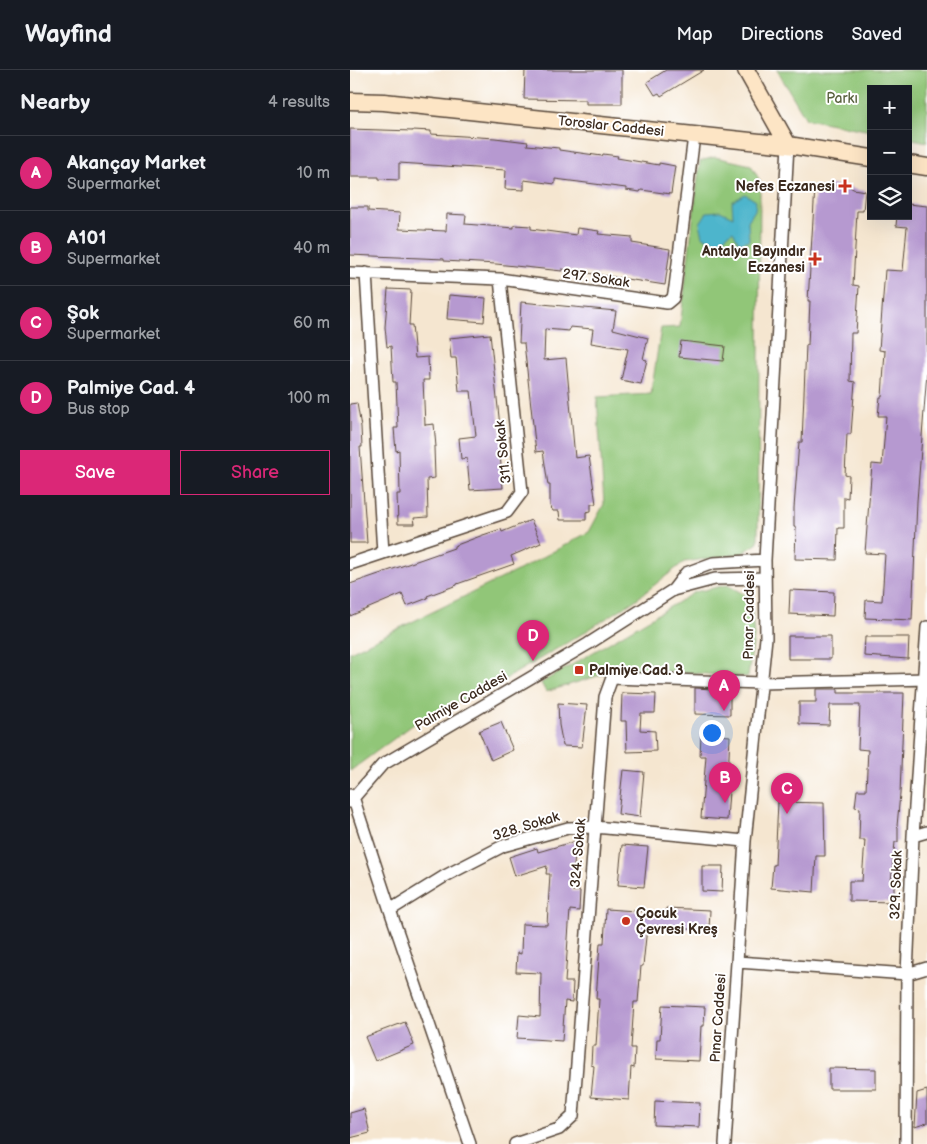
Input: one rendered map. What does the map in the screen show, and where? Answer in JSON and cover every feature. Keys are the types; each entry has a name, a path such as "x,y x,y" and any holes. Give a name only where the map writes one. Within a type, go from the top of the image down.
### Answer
{"main road":[{"path":"746,70 788,145"},
{"name":"Toroslar Caddesi","path":"350,101 384,102 788,145 867,157"},
{"path":"912,165 927,168"}],"street":[{"name":"297. Sokak","path":"350,273 500,278 667,303 672,298 675,287 694,136"},
{"name":"Pınar Caddesi","path":"725,1144 745,841 766,638 765,560 788,145"},
{"path":"366,273 383,552"},
{"name":"311. Sokak","path":"350,564 507,512 522,492 500,278"},
{"name":"Palmiye Caddesi","path":"673,590 686,573 713,563 765,560"},
{"name":"Palmiye Caddesi","path":"351,798 382,765 588,644 673,590 715,579 765,578"},
{"name":"329. Sokak","path":"906,1144 907,974 913,836 927,627"},
{"name":"324. Sokak","path":"515,1144 560,1129 573,1116 605,698 612,678 761,683"},
{"path":"761,683 925,679"},
{"path":"351,798 470,1144"},
{"name":"328. Sokak","path":"390,910 445,876 503,846 568,828 595,827 745,841"},
{"path":"913,836 927,832"},
{"path":"737,962 907,974 927,968"}],"green space":[{"name":"Parkı","path":"777,70 927,70 927,142 912,139 912,85 867,85 867,130 806,119"},
{"path":"715,157 751,165 760,181 758,543 741,554 684,562 634,601 580,635 502,681 418,721 350,771 350,652 523,568 589,532 604,504 597,397 651,394 661,328 680,327 700,161"},
{"path":"727,585 751,598 754,637 748,677 623,668 546,692 541,683 695,592"}],"water":[{"path":"745,194 756,201 755,210 748,221 749,240 739,243 733,231 718,242 703,237 700,223 707,212 720,211 733,217 732,202"}],"building":[{"path":"525,70 622,70 622,104 586,104 586,100 524,99"},
{"path":"666,70 704,70 661,96 659,93 655,95 647,82"},
{"path":"350,129 431,131 431,134 495,138 528,142 527,145 559,148 559,150 602,156 603,154 618,156 617,158 675,166 671,194 641,190 640,192 626,190 626,188 555,179 555,184 524,180 524,190 505,189 506,170 399,163 399,180 379,179 379,177 350,177"},
{"path":"829,185 849,186 853,189 865,191 863,211 857,211 853,285 859,286 856,333 851,333 850,381 855,382 851,434 847,434 845,475 849,476 848,498 844,497 844,528 838,528 837,560 795,559 796,527 794,527 794,508 799,442 802,442 815,187"},
{"path":"912,204 927,206 927,372 917,501 912,620 865,618 866,600 882,601 885,554 865,553 872,464 882,465 886,416 878,416 880,397 882,397 885,351 879,350 885,270 903,271 907,227 896,226 897,220 912,220"},
{"path":"350,207 368,207 368,211 400,213 399,229 446,231 447,214 466,215 465,224 514,228 514,225 531,226 531,229 576,235 577,228 599,231 598,234 632,237 632,243 670,249 665,285 562,269 562,271 444,261 444,259 350,255"},
{"path":"388,289 411,290 409,325 412,325 415,358 428,357 429,380 423,380 425,425 434,424 436,447 434,447 435,478 427,479 428,517 414,518 415,524 398,524 397,494 400,494 399,450 396,451 394,428 398,428 396,382 393,382 391,346 387,347 385,327"},
{"path":"449,295 486,298 484,322 447,319"},
{"path":"521,302 616,311 613,329 648,338 643,359 647,360 641,384 621,380 628,349 591,343 593,329 570,327 569,331 545,329 544,360 566,358 575,458 589,456 596,504 591,504 591,511 586,512 586,520 560,520 559,511 553,511 550,506 550,485 548,485 543,451 536,452 524,343 519,343"},
{"path":"490,334 503,454 500,454 503,488 470,490 467,458 461,459 459,438 476,436 471,391 459,391 456,358 451,358 449,338"},
{"path":"681,341 725,346 723,361 679,357"},
{"path":"357,403 361,427 362,447 360,447 367,543 350,543 350,404"},
{"path":"531,520 541,543 511,556 514,564 457,584 407,606 402,594 350,616 350,584 454,548 454,546 483,535 501,529 502,532"},
{"path":"790,590 834,592 833,616 789,614"},
{"path":"788,636 831,636 831,659 788,659"},
{"path":"865,637 909,637 908,659 864,656"},
{"path":"695,688 730,690 730,715 695,714"},
{"path":"816,689 838,689 838,693 904,693 897,826 898,842 895,842 891,882 894,882 894,902 849,901 849,881 862,881 865,840 859,840 860,808 855,807 857,790 866,790 868,750 858,749 860,705 830,705 829,725 799,724 799,702 816,702"},
{"path":"622,693 656,694 655,713 641,713 640,730 655,731 656,751 627,752 626,721 621,721"},
{"path":"558,703 587,705 582,747 563,746 559,725"},
{"path":"501,722 513,750 491,760 479,731"},
{"path":"701,734 730,736 727,820 701,818 706,756 700,756"},
{"path":"623,770 644,772 640,817 618,814"},
{"path":"778,802 824,803 825,856 816,856 814,892 771,888 773,865 775,865"},
{"path":"576,841 572,891 580,891 579,911 570,910 565,982 573,982 572,1002 565,1001 562,1041 517,1038 519,1015 540,1017 541,973 516,972 517,953 521,954 522,924 547,925 550,874 546,874 547,866 515,876 509,857 537,848 538,852"},
{"path":"622,845 648,847 644,887 618,885"},
{"path":"702,866 723,866 722,892 702,891"},
{"path":"666,908 710,910 709,930 647,927 638,1002 634,1002 631,1048 635,1048 634,1068 631,1067 629,1100 591,1097 594,1066 591,1065 592,1046 596,1046 599,999 596,999 600,943 604,943 606,909 666,913"},
{"path":"662,1005 705,1007 704,1026 701,1026 699,1061 656,1059 657,1039 660,1039"},
{"path":"405,1022 414,1045 375,1061 365,1037"},
{"path":"829,1068 876,1069 876,1089 829,1089"},
{"path":"927,1090 927,1123 915,1127 917,1093"},
{"path":"655,1101 700,1103 699,1127 654,1125"},
{"path":"364,1109 370,1133 350,1138 350,1113"}],"place":[{"name":"Nefes Eczanesi","path":"845,186"},
{"name":"Antalya Bayındır Eczanesi","path":"815,259"},
{"name":"Palmiye Cad. 4","path":"533,661"},
{"name":"Palmiye Cad. 3","path":"579,670"},
{"name":"Akançay Market","path":"724,711"},
{"name":"A101","path":"725,803"},
{"name":"Şok","path":"787,814"},
{"name":"Çocuk Çevresi Kreş","path":"626,921"}]}
